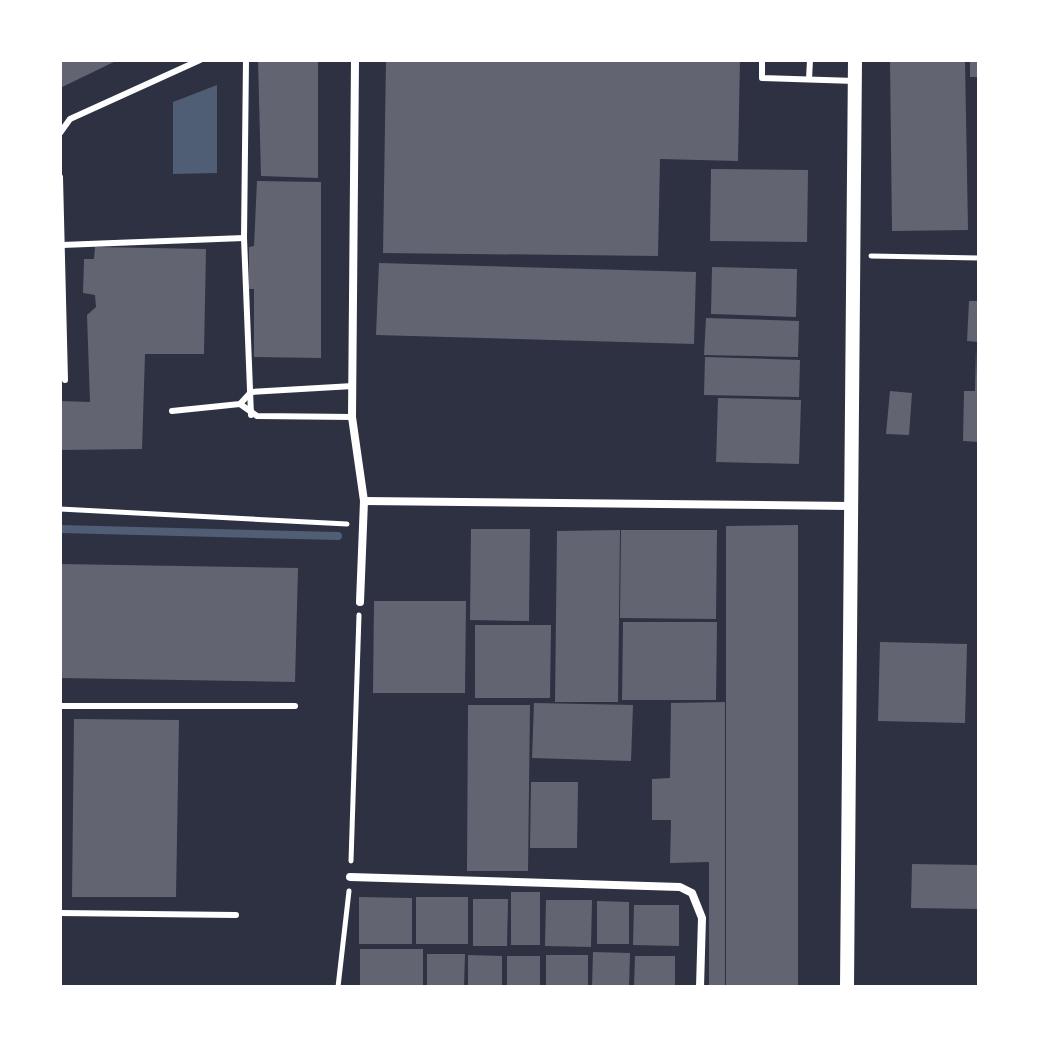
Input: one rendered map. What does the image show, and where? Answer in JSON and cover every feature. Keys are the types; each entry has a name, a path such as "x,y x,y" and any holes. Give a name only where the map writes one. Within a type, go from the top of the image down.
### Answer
{"street":[{"path":"355,60 352,417 364,501 360,602"},
{"path":"847,987 855,60"},
{"path":"364,501 851,506"},
{"path":"350,877 680,887 692,893 702,918 700,987"}],"lane":[{"path":"60,133 70,119 200,60"},
{"path":"246,60 244,238 251,415"},
{"path":"762,60 762,78 855,81"},
{"path":"809,79 810,60"},
{"path":"60,177 65,380"},
{"path":"62,245 244,238"},
{"path":"172,411 240,404 251,392 353,386"},
{"path":"240,404 251,415 352,417"},
{"path":"60,706 295,706"},
{"path":"60,913 236,915"}],"path":[{"path":"854,256 979,258"},
{"path":"60,509 363,525"},
{"path":"338,987 350,877 360,602"}],"water":[{"path":"217,85 217,173 173,174 173,102"}],"building":[{"path":"60,60 118,60 60,88"},
{"path":"258,60 318,60 318,178 261,176"},
{"path":"386,60 740,60 738,161 660,159 658,256 383,253"},
{"path":"890,60 965,60 968,230 892,231"},
{"path":"970,60 979,60 979,77 970,77"},
{"path":"711,169 808,170 807,242 710,241"},
{"path":"257,181 321,182 321,358 254,357 254,289 249,289 249,247 254,246"},
{"path":"95,247 206,249 204,354 145,354 142,449 60,450 60,401 90,402 87,315 96,307 95,295 83,293 84,259 94,259"},
{"path":"379,263 696,272 694,344 376,335"},
{"path":"712,267 797,269 796,317 711,314"},
{"path":"969,301 979,301 979,342 967,341"},
{"path":"706,318 799,321 798,357 704,355"},
{"path":"976,347 979,442 963,441 964,391 975,391"},
{"path":"705,357 800,360 799,397 704,395"},
{"path":"890,391 912,393 909,435 886,434"},
{"path":"718,398 801,400 799,464 716,462"},
{"path":"798,525 798,987 726,987 726,526"},
{"path":"471,529 530,529 529,621 470,620"},
{"path":"620,530 618,702 555,702 557,531"},
{"path":"621,530 717,530 716,619 620,618"},
{"path":"60,564 298,568 295,682 60,678"},
{"path":"374,601 466,601 465,693 373,693"},
{"path":"623,622 717,622 716,700 622,700"},
{"path":"475,625 551,625 550,698 475,698"},
{"path":"880,642 967,644 965,723 878,721"},
{"path":"725,702 725,987 709,987 709,862 670,863 671,820 652,820 652,779 670,778 671,703"},
{"path":"534,703 633,705 631,761 532,758"},
{"path":"468,705 530,705 528,871 467,871"},
{"path":"74,719 179,720 176,897 72,897"},
{"path":"531,782 578,782 577,848 530,848"},
{"path":"912,864 979,865 979,909 911,908"},
{"path":"511,892 540,892 540,945 511,945"},
{"path":"359,897 412,898 412,944 359,944"},
{"path":"416,897 468,897 468,944 416,944"},
{"path":"473,899 508,899 507,946 473,946"},
{"path":"546,900 592,900 591,947 545,946"},
{"path":"597,901 629,902 629,944 597,944"},
{"path":"634,905 679,905 679,946 633,945"},
{"path":"360,949 423,949 423,987 360,987"},
{"path":"593,952 630,953 629,987 592,987"},
{"path":"427,954 465,954 464,987 427,987"},
{"path":"468,955 502,956 502,987 468,987"},
{"path":"546,955 588,955 588,987 546,987"},
{"path":"507,956 540,956 540,987 507,987"},
{"path":"635,956 675,956 675,987 634,987"}],"waterway":[{"path":"60,529 338,536"}]}
